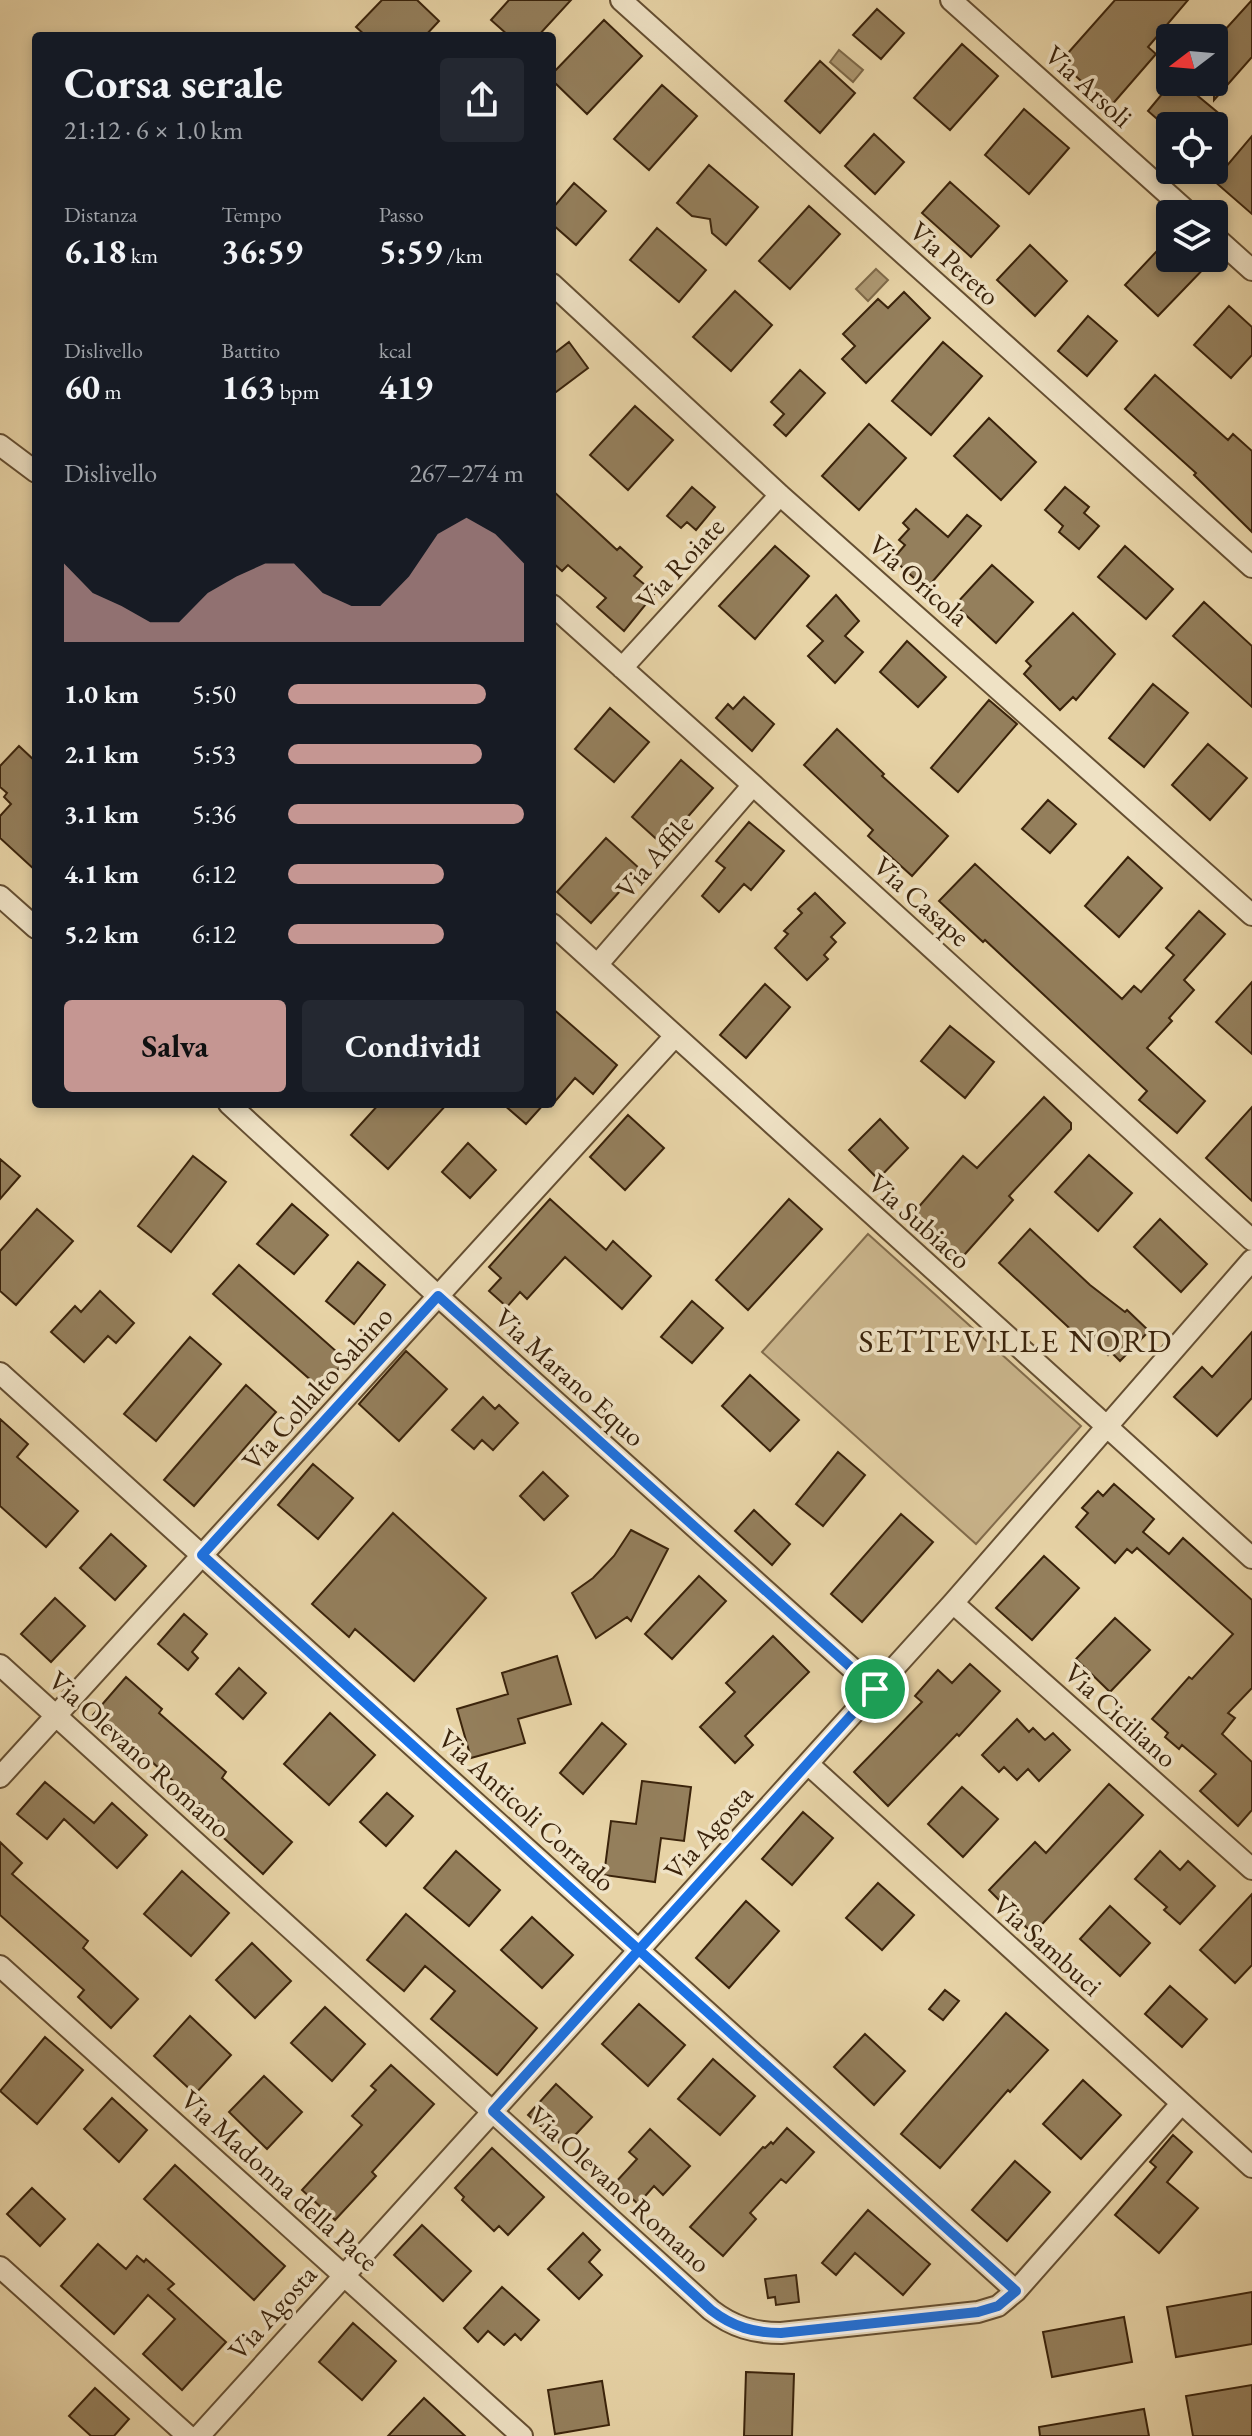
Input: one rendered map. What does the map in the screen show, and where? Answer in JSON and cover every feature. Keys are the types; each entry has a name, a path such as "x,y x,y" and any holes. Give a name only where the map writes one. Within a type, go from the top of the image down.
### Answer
{"street":[{"name":"Via Pereto","path":"621,0 1252,567"},
{"name":"Via Arsoli","path":"951,0 1174,200"},
{"path":"1228,249 1252,270"},
{"name":"Via Oricola","path":"556,288 780,495 1252,915"},
{"path":"0,445 32,469"},
{"name":"Via Roiate","path":"622,668 780,495"},
{"name":"Via Casape","path":"556,609 1252,1240"},
{"name":"Via Affile","path":"597,965 753,785"},
{"path":"0,896 32,924"},
{"name":"Via Subiaco","path":"556,928 1252,1558"},
{"name":"Via Collalto Sabino","path":"0,1777 675,1036"},
{"name":"Via Marano Equo","path":"233,1108 875,1689"},
{"name":"Via Agosta","path":"199,2436 953,1603 1252,1260"},
{"name":"Via Anticoli Corrado","path":"0,1373 1016,2291"},
{"name":"Via Ciciliano","path":"953,1603 1252,1869"},
{"name":"Via Olevano Romano","path":"0,1665 711,2310 735,2326 781,2333 978,2312 998,2306 1016,2291 1181,2104"},
{"name":"Via Sambuci","path":"808,1764 1252,2167"},
{"name":"Via Madonna della Pace","path":"0,1966 522,2436"},
{"path":"0,2267 188,2436"}],"shaded area":[{"path":"839,50 863,70 853,82 830,62"},
{"path":"876,269 888,280 868,301 856,289"},
{"path":"868,1234 1081,1426 976,1544 762,1352"}],"building":[{"path":"382,0 417,0 439,21 429,32 362,32 356,27"},
{"path":"509,0 571,0 542,32 504,32 491,20"},
{"path":"1115,0 1188,0 1168,24 1156,24 1156,38 1148,47 1156,54 1110,107 1060,62"},
{"path":"1252,0 1252,57 1228,84 1228,27"},
{"path":"877,9 904,33 881,59 853,35"},
{"path":"604,20 642,56 587,114 556,84 556,70"},
{"path":"962,44 998,76 950,130 914,98"},
{"path":"820,61 855,93 820,133 785,101"},
{"path":"662,85 697,116 649,170 614,139"},
{"path":"1160,96 1198,96 1217,112 1156,112 1156,118 1148,111"},
{"path":"1024,109 1069,148 1029,194 985,155"},
{"path":"874,134 904,162 875,194 845,166"},
{"path":"1252,136 1252,214 1217,184 1228,184 1228,164"},
{"path":"709,165 758,207 726,245 712,233 710,219 692,216 677,203"},
{"path":"950,182 999,226 971,257 922,213"},
{"path":"574,183 606,211 576,245 556,228 556,204"},
{"path":"809,206 840,234 790,289 759,261"},
{"path":"657,228 706,270 679,302 630,260"},
{"path":"1030,245 1067,281 1035,316 997,280"},
{"path":"1156,252 1156,272 1200,272 1158,316 1125,285"},
{"path":"735,291 772,325 731,371 693,337"},
{"path":"904,292 930,318 866,383 842,359 855,346 843,334 878,299 888,308"},
{"path":"1229,306 1252,327 1252,355 1231,378 1194,345"},
{"path":"1088,316 1117,341 1087,376 1058,351"},
{"path":"569,342 588,368 556,392 556,352"},
{"path":"943,342 982,376 931,435 892,401"},
{"path":"800,370 825,393 786,436 774,425 784,414 771,402"},
{"path":"1155,375 1228,440 1233,434 1252,451 1252,532 1194,475 1196,473 1125,409"},
{"path":"635,406 673,440 628,490 590,455"},
{"path":"989,418 1036,462 1001,500 954,456"},
{"path":"869,424 906,458 859,510 822,476"},
{"path":"692,487 715,507 696,530 687,522 681,528 667,516"},
{"path":"1065,487 1089,507 1084,513 1099,526 1079,549 1059,532 1063,526 1045,510"},
{"path":"556,494 617,550 620,547 642,567 634,576 655,593 624,631 597,607 606,598 568,565 562,571 556,566"},
{"path":"916,509 948,537 967,515 981,526 926,589 893,559 905,545 899,540 909,529 903,523"},
{"path":"775,546 809,576 755,639 719,606"},
{"path":"1125,546 1173,589 1146,619 1098,577"},
{"path":"992,565 1033,602 996,643 955,605"},
{"path":"836,595 859,621 845,636 863,652 835,683 808,656 823,641 807,626"},
{"path":"1204,602 1252,646 1252,707 1173,636"},
{"path":"1073,613 1115,654 1076,700 1073,697 1060,710 1024,674 1031,666 1026,661"},
{"path":"907,641 946,677 918,707 880,672"},
{"path":"1153,684 1188,713 1144,767 1109,738"},
{"path":"744,697 774,724 752,751 716,718 728,704 733,709"},
{"path":"989,700 1017,724 958,792 931,768"},
{"path":"610,708 649,742 614,782 575,749"},
{"path":"837,729 884,774 882,776 948,836 912,876 868,836 873,830 804,765"},
{"path":"1208,744 1247,778 1210,820 1172,785"},
{"path":"19,746 32,758 32,867 0,838 0,816 11,804 4,797 7,793 0,787 0,766"},
{"path":"681,760 713,788 663,845 632,817"},
{"path":"1048,800 1076,824 1050,853 1022,829"},
{"path":"749,822 784,851 751,890 744,884 719,912 702,896 725,868 716,861"},
{"path":"606,838 640,869 591,923 557,892"},
{"path":"1128,857 1162,888 1119,937 1085,906"},
{"path":"975,864 1122,999 1134,986 1141,992 1174,955 1166,948 1199,911 1225,934 1184,980 1194,990 1169,1018 1172,1021 1147,1048 1205,1101 1177,1133 1139,1100 1147,1091 939,901"},
{"path":"815,893 845,923 831,937 836,942 824,955 828,959 807,980 775,948 788,934 784,931 802,913 798,909"},
{"path":"1252,982 1252,1054 1216,1022"},
{"path":"765,984 790,1007 746,1058 720,1035"},
{"path":"556,1012 617,1065 593,1094 575,1078 556,1100"},
{"path":"950,1026 994,1062 965,1098 921,1061"},
{"path":"1044,1097 1071,1123 1071,1129 1009,1196 1013,1200 958,1262 909,1218 963,1156 977,1168"},
{"path":"1252,1107 1252,1201 1206,1158"},
{"path":"375,1108 443,1108 388,1169 351,1135"},
{"path":"508,1108 540,1108 526,1124"},
{"path":"628,1115 664,1148 625,1190 590,1157"},
{"path":"880,1119 908,1148 878,1179 849,1150"},
{"path":"468,1143 496,1170 470,1198 442,1172"},
{"path":"1089,1155 1132,1193 1098,1231 1055,1192"},
{"path":"193,1156 226,1182 171,1252 138,1226"},
{"path":"0,1159 20,1176 0,1199"},
{"path":"550,1199 606,1250 613,1241 651,1276 622,1309 565,1257 527,1299 520,1292 507,1307 489,1291 501,1278 489,1267"},
{"path":"789,1199 822,1229 748,1310 716,1280"},
{"path":"292,1204 328,1235 294,1274 257,1244"},
{"path":"37,1209 73,1241 16,1305 0,1291 0,1251"},
{"path":"1160,1219 1207,1264 1181,1292 1134,1247"},
{"path":"1030,1229 1090,1285 1125,1312 1127,1310 1149,1331 1120,1361 1081,1334 1079,1337 999,1263"},
{"path":"358,1262 385,1285 354,1324 326,1301"},
{"path":"239,1265 346,1360 321,1389 213,1294"},
{"path":"100,1291 134,1323 116,1343 108,1336 84,1362 51,1332 75,1306 81,1312"},
{"path":"692,1301 723,1328 692,1363 661,1337"},
{"path":"1252,1332 1252,1398 1217,1436 1174,1397 1202,1367 1212,1377"},
{"path":"190,1337 221,1364 156,1441 124,1414"},
{"path":"406,1351 447,1389 399,1441 359,1404"},
{"path":"750,1375 799,1420 770,1451 722,1406"},
{"path":"246,1385 276,1412 194,1506 164,1480"},
{"path":"483,1397 495,1409 499,1405 518,1423 493,1450 482,1440 474,1449 452,1430"},
{"path":"0,1419 28,1444 17,1457 78,1511 46,1547 0,1506"},
{"path":"838,1452 865,1475 823,1526 796,1504"},
{"path":"313,1464 353,1498 318,1539 278,1505"},
{"path":"543,1472 568,1496 544,1520 520,1496"},
{"path":"1114,1484 1154,1519 1143,1532 1169,1554 1183,1538 1252,1600 1252,1688 1228,1713 1235,1718 1222,1734 1252,1762 1252,1810 1238,1826 1200,1791 1216,1774 1182,1745 1179,1749 1165,1737 1168,1733 1152,1719 1233,1634 1137,1548 1132,1553 1127,1549 1115,1563 1076,1527 1088,1513 1082,1508 1098,1491 1103,1496"},
{"path":"754,1510 790,1544 772,1565 735,1531"},
{"path":"393,1513 486,1598 414,1681 355,1629 349,1637 312,1604"},
{"path":"901,1514 933,1542 862,1622 831,1594"},
{"path":"631,1530 668,1549 631,1621 627,1617 596,1638 572,1593 593,1578 614,1556"},
{"path":"111,1534 146,1566 115,1600 80,1568"},
{"path":"1044,1556 1079,1588 1032,1640 996,1608"},
{"path":"699,1576 726,1601 672,1659 645,1634"},
{"path":"55,1598 85,1626 51,1662 21,1634"},
{"path":"184,1614 207,1634 192,1652 198,1658 188,1670 158,1644"},
{"path":"1115,1618 1150,1650 1110,1692 1076,1659"},
{"path":"773,1636 809,1672 745,1736 753,1745 735,1763 700,1727 735,1692 726,1683"},
{"path":"557,1656 571,1704 518,1719 525,1743 471,1758 457,1709 508,1694 502,1673"},
{"path":"970,1664 1000,1691 888,1806 854,1772 922,1702 915,1696 938,1670 952,1683"},
{"path":"239,1668 266,1693 243,1719 216,1694"},
{"path":"126,1677 162,1709 159,1713 226,1772 222,1778 292,1842 263,1874 214,1829 220,1823 132,1744 129,1747 93,1715"},
{"path":"330,1713 375,1755 329,1805 284,1764"},
{"path":"1017,1719 1029,1732 1033,1728 1045,1740 1053,1733 1070,1750 1039,1781 1028,1769 1017,1780 1004,1767 999,1772 982,1755"},
{"path":"602,1723 626,1744 583,1794 560,1773"},
{"path":"642,1781 691,1787 684,1841 661,1838 655,1882 604,1875 611,1821 636,1824"},
{"path":"45,1782 94,1823 112,1803 147,1835 117,1868 64,1819 47,1839 17,1814"},
{"path":"1109,1784 1143,1815 1033,1934 989,1890 1035,1842 1046,1853"},
{"path":"962,1787 998,1819 963,1857 928,1824"},
{"path":"387,1793 413,1816 386,1846 360,1822"},
{"path":"803,1812 833,1838 792,1885 762,1859"},
{"path":"0,1842 22,1863 12,1874 88,1941 83,1948 138,1999 111,2028 78,1997 84,1990 0,1915"},
{"path":"456,1851 500,1890 469,1926 424,1888"},
{"path":"1160,1851 1180,1870 1188,1861 1215,1886 1180,1924 1164,1910 1167,1907 1135,1879"},
{"path":"182,1871 229,1913 191,1956 144,1914"},
{"path":"878,1883 914,1915 882,1950 846,1918"},
{"path":"1252,1894 1252,1965 1235,1983 1200,1950"},
{"path":"746,1901 779,1931 729,1988 696,1958"},
{"path":"1110,1906 1150,1943 1120,1976 1080,1939"},
{"path":"406,1914 537,2028 497,2075 431,2019 455,1991 425,1966 404,1991 367,1960"},
{"path":"532,1917 573,1955 542,1988 501,1950"},
{"path":"252,1943 291,1981 255,2018 216,1980"},
{"path":"1170,1986 1207,2019 1182,2047 1145,2014"},
{"path":"945,1990 959,2001 943,2020 929,2009"},
{"path":"639,2004 685,2045 648,2086 602,2044"},
{"path":"325,2007 365,2044 332,2081 291,2043"},
{"path":"1006,2013 1048,2050 1010,2092 1008,2090 940,2168 901,2134"},
{"path":"190,2016 231,2055 195,2094 154,2056"},
{"path":"865,2034 905,2071 874,2105 834,2067"},
{"path":"45,2037 83,2070 37,2124 0,2091"},
{"path":"713,2059 755,2096 720,2135 678,2099"},
{"path":"391,2065 434,2104 372,2172 376,2176 335,2220 302,2190 362,2125 352,2116 376,2090 371,2086"},
{"path":"264,2076 302,2112 267,2149 229,2112"},
{"path":"1083,2080 1121,2115 1081,2159 1043,2124"},
{"path":"556,2084 592,2117 564,2147 528,2115"},
{"path":"112,2098 147,2130 119,2162 84,2129"},
{"path":"787,2128 814,2152 786,2183 781,2179 750,2213 756,2219 723,2256 690,2227 763,2147 771,2142 773,2144"},
{"path":"650,2129 690,2166 663,2195 654,2186 638,2204 615,2183 637,2159 629,2152"},
{"path":"1173,2135 1192,2152 1167,2182 1198,2208 1159,2253 1115,2215 1156,2167 1150,2162"},
{"path":"492,2148 544,2197 508,2235 499,2226 494,2231 462,2200 464,2197 455,2188"},
{"path":"1015,2161 1050,2192 1007,2241 972,2210"},
{"path":"175,2165 285,2266 254,2300 144,2199"},
{"path":"32,2188 65,2219 40,2246 7,2214"},
{"path":"868,2210 930,2264 903,2295 855,2253 836,2275 822,2263"},
{"path":"422,2225 471,2271 443,2301 394,2255"},
{"path":"583,2233 600,2250 589,2262 602,2275 579,2299 548,2269"},
{"path":"98,2244 126,2269 137,2256 144,2262 146,2259 174,2284 168,2289 226,2342 182,2390 143,2354 175,2319 148,2295 114,2334 61,2286"},
{"path":"796,2275 799,2302 776,2305 775,2297 768,2298 765,2279"},
{"path":"502,2287 539,2320 521,2340 515,2334 504,2345 488,2331 478,2342 464,2328"},
{"path":"1252,2292 1252,2344 1176,2357 1167,2307"},
{"path":"1124,2317 1132,2362 1052,2377 1043,2332"},
{"path":"353,2323 396,2361 362,2400 319,2362"},
{"path":"746,2372 794,2374 792,2436 744,2436"},
{"path":"602,2381 609,2425 555,2434 548,2390"},
{"path":"1252,2385 1252,2436 1193,2436 1186,2396"},
{"path":"95,2388 129,2419 114,2436 91,2436 69,2416"},
{"path":"424,2398 465,2436 388,2436"},
{"path":"1144,2409 1149,2436 1040,2436 1039,2427"}],"district":[{"name":"SETTEVILLE NORD","path":"1016,1341"}],"route":[{"path":"875,1689 438,1296 202,1555 640,1949 1016,2291 998,2306 978,2312 766,2333 735,2326 711,2310 493,2111 640,1949 875,1689"}]}
